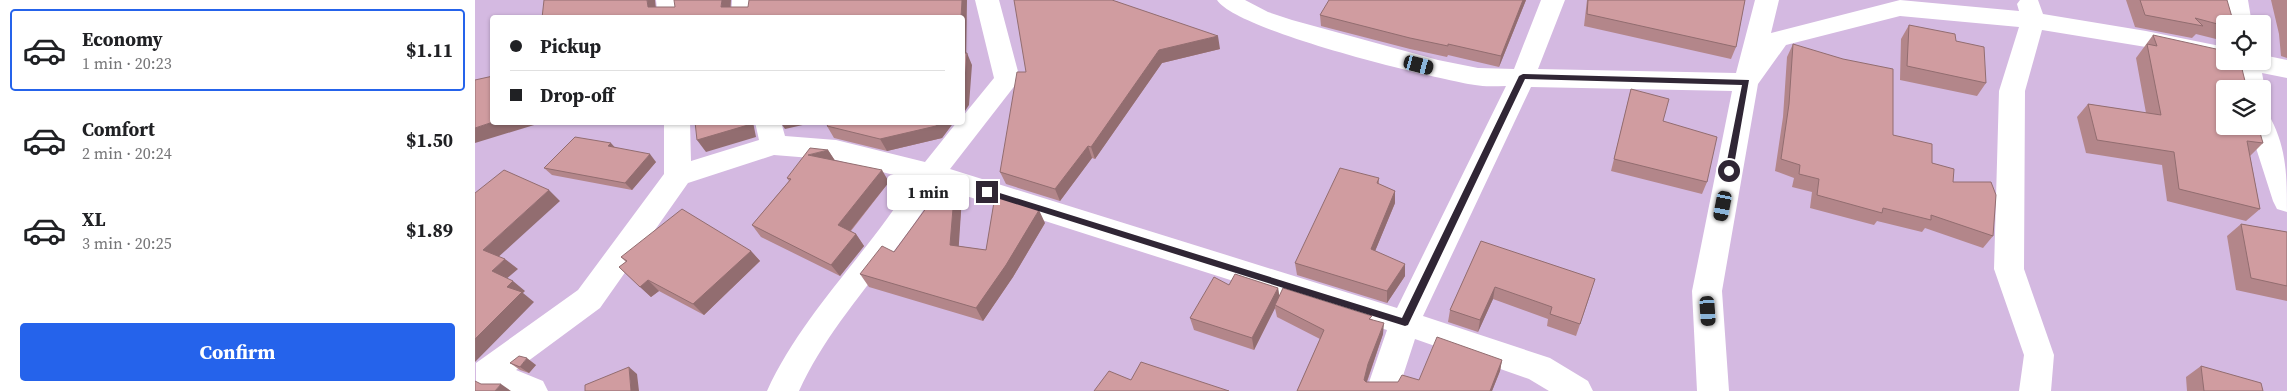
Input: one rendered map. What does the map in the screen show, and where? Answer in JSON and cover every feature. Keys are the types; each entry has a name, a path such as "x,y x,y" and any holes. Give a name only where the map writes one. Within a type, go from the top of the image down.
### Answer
{"street":[{"path":"668,0 670,15"},
{"path":"743,15 744,0"},
{"path":"783,391 790,376 824,322 909,211 931,174 1007,79 987,0"},
{"path":"1229,0 1237,6 1284,26 1435,69 1478,77 1523,76 1746,82"},
{"path":"1382,391 1405,323 1523,76 1553,0"},
{"path":"1713,391 1707,291 1746,82 1767,0"},
{"path":"2236,0 2239,15"},
{"path":"1746,82 1778,39 1900,8 2031,10 2146,40 2216,54"},
{"path":"2031,10 2012,91 2009,269 2039,355 2035,391"},
{"path":"2250,80 2247,61 2287,69"},
{"path":"677,125 678,176"},
{"path":"481,376 589,299 678,176 771,134 931,174 1405,323 1539,368 1577,391"},
{"path":"2265,135 2287,201"},
{"path":"481,376 532,391"}],"building":[{"path":"544,0 647,0 648,7 675,7 674,0 722,0 721,7 748,7 749,0 962,0 961,15 542,15"},
{"path":"1014,0 1112,0 1218,36 1159,50 1091,147 1088,146 1055,189 1000,172 1017,72 1026,72"},
{"path":"1329,0 1523,0 1501,56 1410,38 1320,15"},
{"path":"1588,0 1745,0 1736,47 1587,14"},
{"path":"2140,0 2227,0 2231,15 2216,15 2216,24 2195,18 2203,26 2145,15"},
{"path":"1909,25 1955,34 1956,41 1984,47 1986,83 1907,66"},
{"path":"2153,35 2216,49 2216,70 2242,70 2245,80 2216,80 2216,135 2261,135 2263,143 2247,141 2260,209 2179,189 2174,152 2097,140 2088,104 2161,115 2147,44 2157,46"},
{"path":"1793,44 1843,59 1893,69 1893,135 1932,144 1932,163 1954,169 1953,182 1991,182 1996,195 1993,236 1931,215 1931,220 1883,208 1882,213 1817,195 1819,179 1799,174 1800,165 1781,159 1789,104"},
{"path":"965,53 967,53 965,80"},
{"path":"490,77 490,123 475,128 475,80"},
{"path":"1631,89 1669,99 1663,121 1717,137 1707,182 1614,159"},
{"path":"695,125 748,125 697,140"},
{"path":"828,125 937,125 880,139"},
{"path":"575,137 611,143 608,146 650,154 625,183 544,168"},
{"path":"810,148 828,150 808,155 882,170 838,225 856,234 831,265 752,225 791,179 787,178"},
{"path":"1340,168 1379,178 1377,183 1395,191 1371,249 1405,264 1387,291 1295,263"},
{"path":"504,170 549,190 483,250 505,259 492,271 513,281 507,287 522,292 475,339 475,193"},
{"path":"946,181 955,184 950,245 986,250 995,196 1039,210 1006,265 976,308 860,274 882,246 894,252"},
{"path":"682,209 751,251 693,304 648,280 640,287 619,267 627,261 621,257"},
{"path":"2241,224 2287,232 2287,286 2251,278"},
{"path":"1481,241 1595,279 1580,324 1550,314 1552,307 1495,287 1480,320 1450,310"},
{"path":"1235,274 1278,288 1252,338 1190,318 1214,277 1229,285"},
{"path":"1283,288 1372,316 1369,319 1384,323 1368,364 1364,380 1366,382 1398,382 1402,375 1419,380 1437,337 1502,360 1490,391 1297,391 1324,330 1275,305"},
{"path":"519,356 527,358 520,367 510,363"},
{"path":"1141,362 1229,391 1094,391 1109,371 1131,380"},
{"path":"2201,366 2261,383 2263,391 2204,391"},
{"path":"629,367 631,391 585,391 585,385"},
{"path":"475,381 481,384 501,384 495,391 475,391"}],"route":[{"path":"987,192 1405,323 1523,76 1746,82 1738,132 1729,171"}]}
